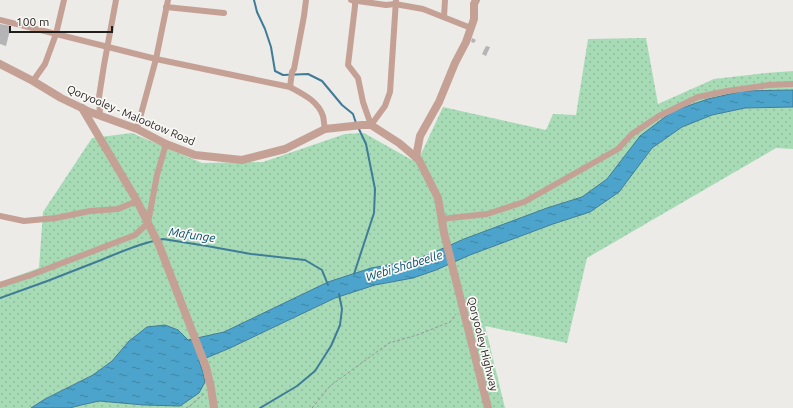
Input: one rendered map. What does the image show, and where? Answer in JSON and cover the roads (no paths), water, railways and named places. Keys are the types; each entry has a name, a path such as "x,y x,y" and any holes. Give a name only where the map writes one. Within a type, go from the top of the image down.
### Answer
{"street":[{"path":"33,81 45,64 56,34 64,0"},
{"path":"100,115 100,97 116,0"},
{"path":"290,87 303,24 306,0"},
{"path":"351,0 386,5 396,2 423,9 471,28"},
{"path":"355,0 348,65 358,78 363,102 371,125 399,143 419,160 438,198 441,219 487,214 524,202 618,149 632,134 658,116 698,97 769,85 793,84"},
{"path":"444,17 445,0"},
{"path":"416,157 420,136 439,102 455,63 466,42 474,19 474,4 476,0"},
{"path":"371,125 385,106 390,92 396,2"},
{"path":"137,129 156,59 167,3 224,13"},
{"path":"0,20 156,59 290,87 315,103 323,116 325,129"},
{"name":"Qoryooley - Malootow Road","path":"0,64 33,81 61,98 90,112 137,129 166,144 195,155 242,160 285,149 325,129 371,125"},
{"path":"81,107 136,200 159,245 206,367 214,408"},
{"path":"0,285 31,275 135,235 148,222 156,175 166,144"},
{"path":"0,216 24,221 56,218 90,211 118,209 136,200"},
{"name":"Qoryooley Highway","path":"441,219 488,408"}],"water":[{"name":"Webi Shabeelle","path":"793,90 793,107 745,108 712,115 682,127 652,148 619,192 590,212 553,224 413,278 375,285 335,298 230,348 199,361 205,382 199,393 180,406 144,405 99,401 70,408 31,408 45,399 93,375 112,361 129,341 147,327 165,325 178,330 188,340 224,332 328,282 371,268 409,261 430,254 464,239 547,208 582,197 607,179 640,136 673,111 708,99 743,91"}],"waterway":[{"path":"254,0 257,12 271,47 275,71 283,75 308,74 322,81 342,105 353,114 356,123"},
{"path":"354,274 374,213 375,189 366,144 358,127"},
{"name":"Mafunge","path":"159,240 163,239 251,254 305,260 322,270 328,285"},
{"name":"Mafunge","path":"0,298 154,241"},
{"path":"260,408 297,386 315,371 331,346 340,325 342,309 339,294"}]}
